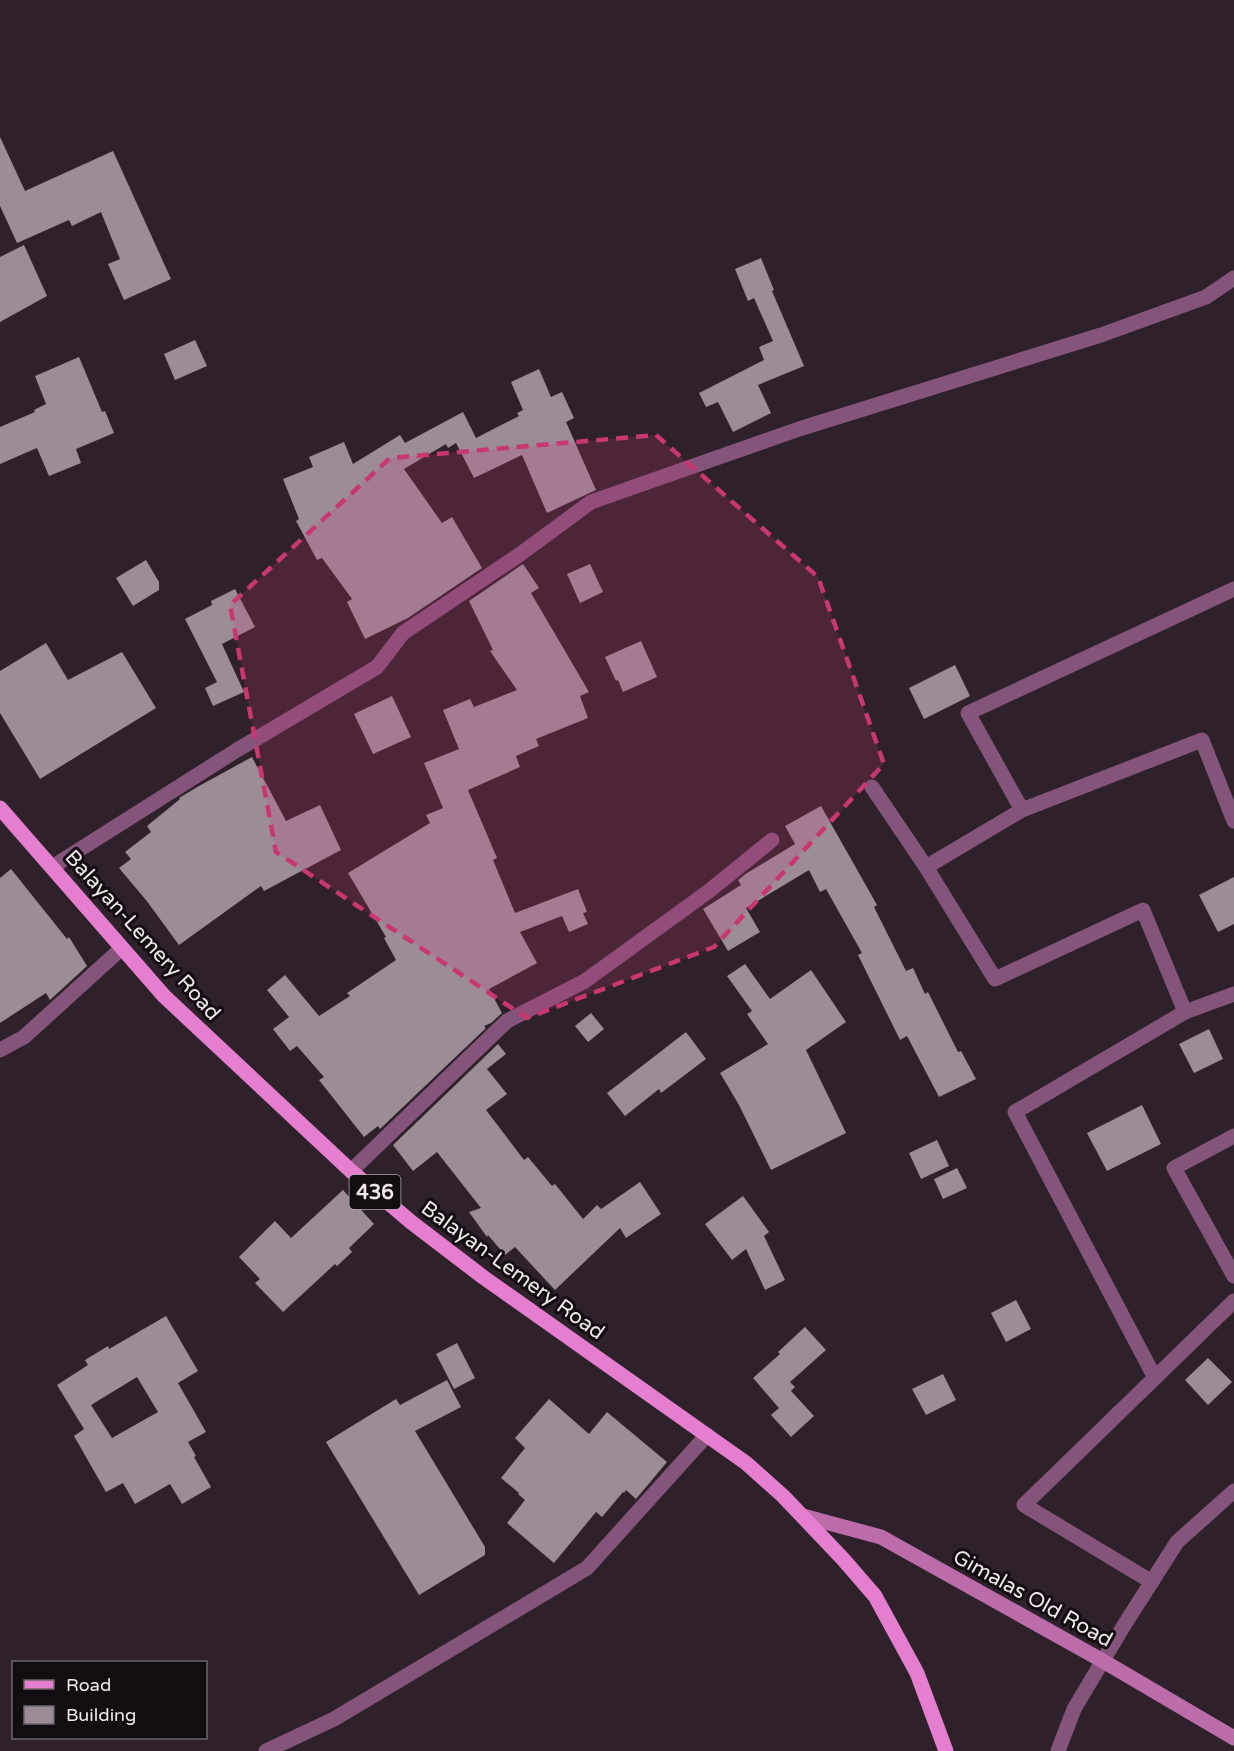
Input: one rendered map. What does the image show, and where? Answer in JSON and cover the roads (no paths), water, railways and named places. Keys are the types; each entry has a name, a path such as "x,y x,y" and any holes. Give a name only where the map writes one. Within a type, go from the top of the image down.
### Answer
{"main road":[{"name":"Balayan-Lemery Road","path":"0,808 164,996 351,1171 411,1222 483,1277 746,1463 783,1496 875,1596 916,1673 946,1751"}],"street":[{"path":"52,867 237,750 377,667 403,633 519,555 591,502 799,429 1101,334 1206,297 1234,278"},
{"path":"1022,810 968,713 1234,589"},
{"path":"926,867 1022,810 1202,740 1234,821"},
{"path":"872,787 926,867 995,979 1143,910 1185,1012"},
{"path":"351,1171 507,1021 585,981 709,891 772,840"},
{"path":"0,1050 24,1036 122,948"},
{"path":"1155,1378 1015,1112 1185,1012 1234,994"},
{"path":"1234,1136 1174,1168 1234,1276"},
{"path":"1152,1582 1024,1505 1234,1301"},
{"path":"266,1751 334,1719 587,1568 707,1435"},
{"path":"1058,1751 1074,1709 1177,1542 1234,1491"},
{"name":"Gimalas Old Road","path":"803,1516 881,1537 1234,1738"}]}
